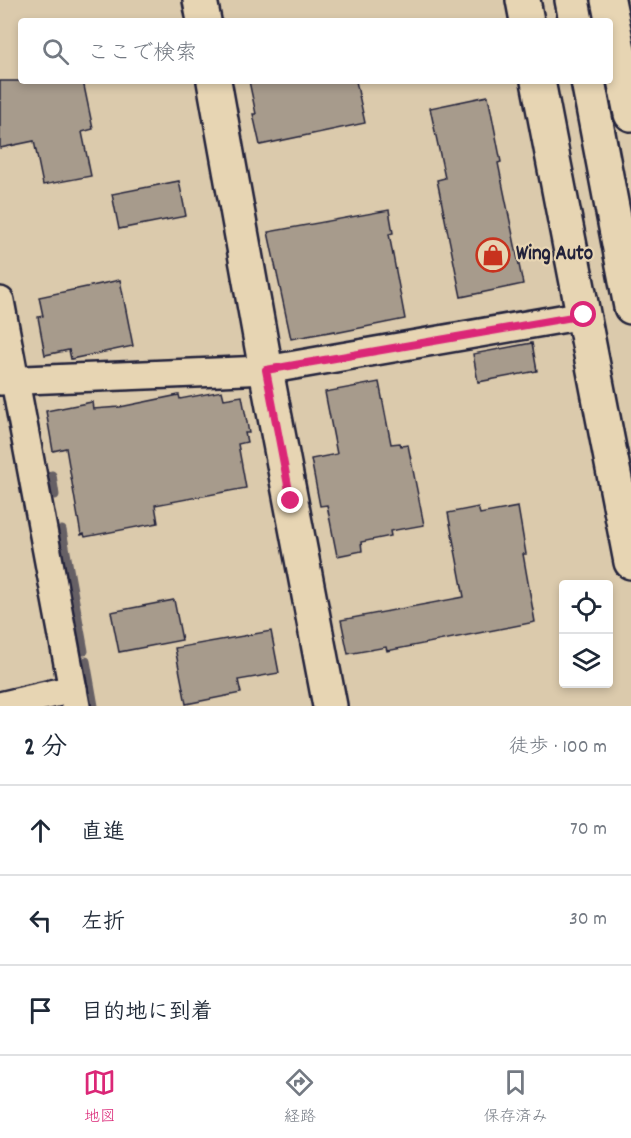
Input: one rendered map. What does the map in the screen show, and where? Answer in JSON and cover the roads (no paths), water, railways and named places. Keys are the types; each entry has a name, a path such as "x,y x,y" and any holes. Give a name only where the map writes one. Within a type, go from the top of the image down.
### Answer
{"main road":[{"path":"200,0 203,18"},
{"path":"523,0 526,18"},
{"path":"539,0 542,18"},
{"path":"572,0 575,18"},
{"path":"609,0 612,18"},
{"path":"620,0 631,56"},
{"path":"613,21 631,114"},
{"path":"215,84 330,706"},
{"path":"539,84 631,562"},
{"path":"556,84 631,492"},
{"path":"589,84 631,307"}],"street":[{"path":"0,302 8,381 75,698 0,706"},
{"path":"8,381 266,370 584,315"}],"waterway":[{"path":"52,475 55,495"},
{"path":"62,530 84,651"},
{"path":"86,661 94,706"}],"place":[{"name":"Wing Auto","path":"493,255"}]}
